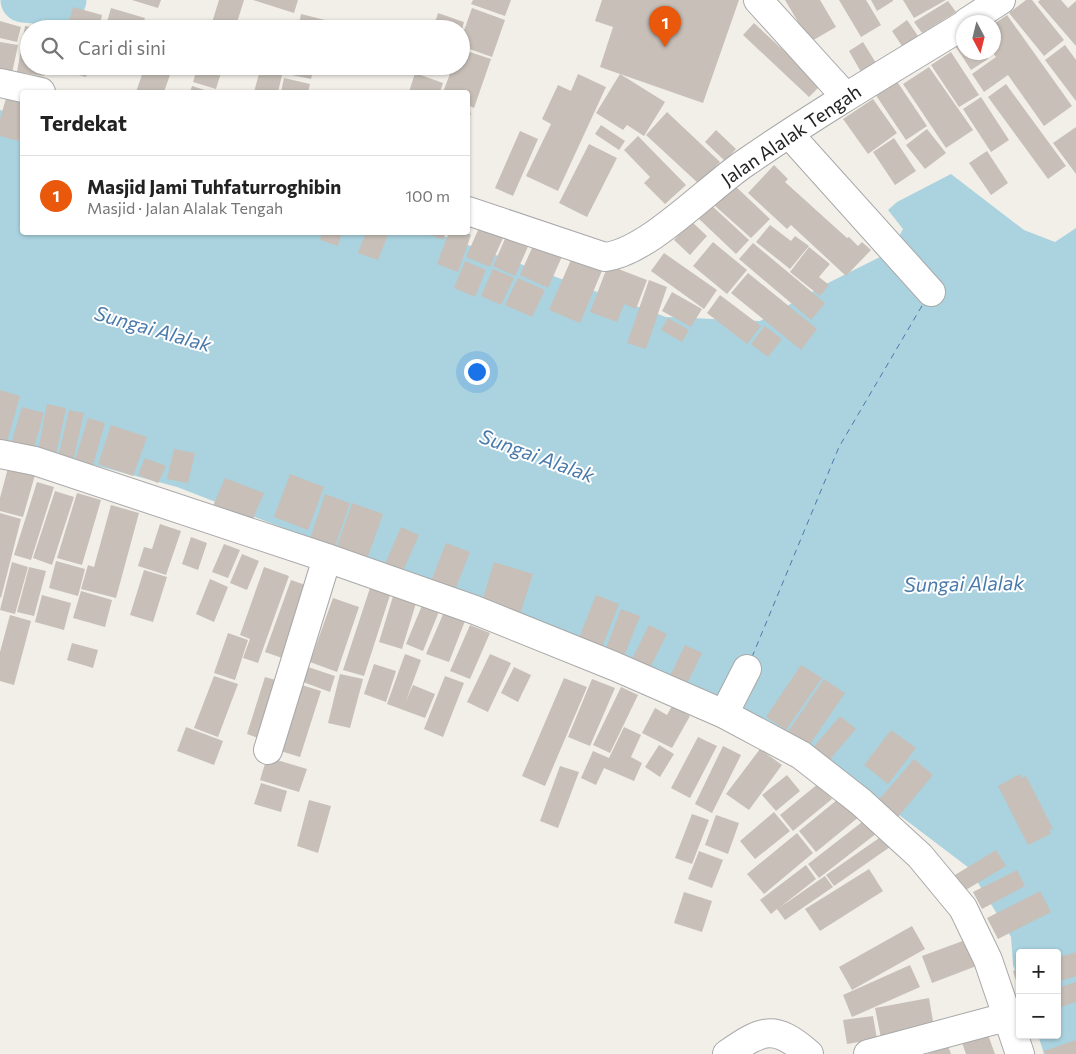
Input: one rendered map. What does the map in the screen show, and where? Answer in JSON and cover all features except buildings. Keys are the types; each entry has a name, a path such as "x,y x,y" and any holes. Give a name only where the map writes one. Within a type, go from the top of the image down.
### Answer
{"street":[{"path":"758,0 846,97"},
{"name":"Jalan Alalak Tengah","path":"969,15 1001,0"},
{"name":"Jalan Alalak Tengah","path":"470,212 605,257 623,253 657,232 743,164 956,23"},
{"path":"0,83 32,90"},
{"path":"789,134 931,292"},
{"path":"0,454 35,461 327,558 475,610 614,666 724,714 801,755 860,802 920,856 963,908 988,960 1020,1054"},
{"path":"268,750 327,558"},
{"path":"724,714 747,669"},
{"path":"868,1054 1006,1017"},
{"path":"727,1054 762,1033 776,1032 795,1042 809,1054"}],"water":[{"name":"Sungai Alalak","path":"0,110 20,115 20,235 440,235 666,317 760,321 828,283 888,253 903,229 888,210 897,202 951,174 1024,230 1055,242 1076,228 1076,1054 1044,1054 1039,1039 1061,1039 1061,949 1016,949 1016,973 1013,965 1011,937 969,868 849,777 762,718 738,710 696,688 177,487 0,440"}],"waterway":[{"path":"23,0 61,3 64,0"}],"ferry route":[{"path":"752,657 839,447 923,304"}],"place":[{"name":"Masjid Jami Tuhfaturroghibin","path":"665,47"}]}
